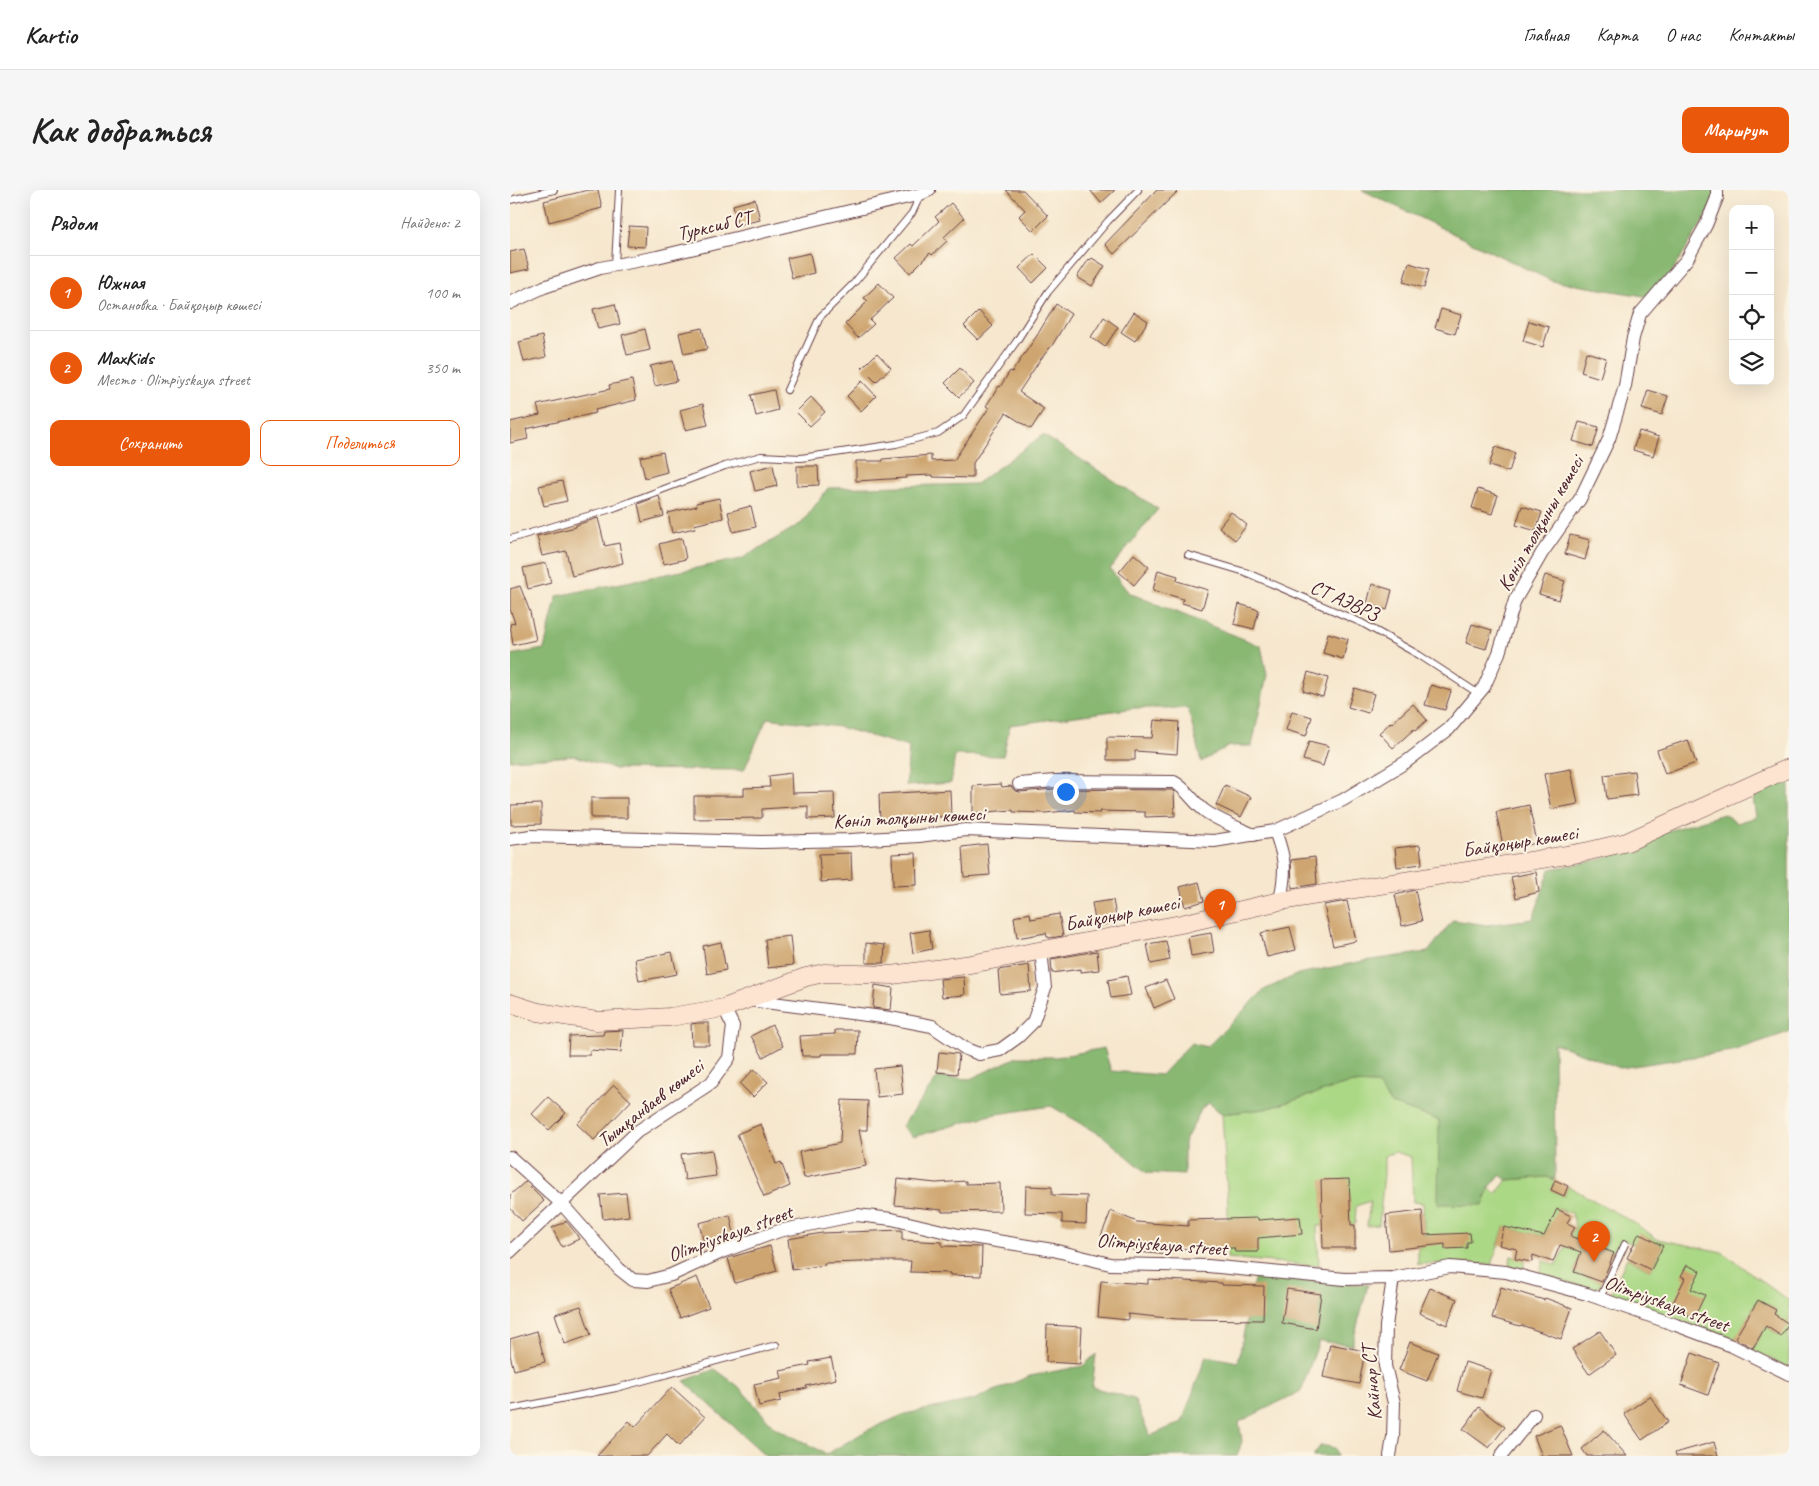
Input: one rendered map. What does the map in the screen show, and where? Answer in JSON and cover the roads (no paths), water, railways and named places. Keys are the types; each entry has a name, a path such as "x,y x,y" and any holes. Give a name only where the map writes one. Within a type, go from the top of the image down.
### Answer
{"street":[{"name":"Көніл толқыны көшесі","path":"510,838 531,836 762,842 919,836 965,830 1214,841 1275,831 1343,800 1406,762 1449,729 1484,687 1499,653 1515,600 1542,553 1580,499 1609,439 1625,386 1633,338 1640,314 1687,259 1706,225 1717,198 1717,190"},
{"name":"Турксиб СТ","path":"510,303 544,287 600,268 657,257 925,192"},
{"name":"Байқоңыр көшесі","path":"510,1003 538,1012 597,1021 670,1017 724,1008 806,977 824,973 892,975 965,965 1181,924 1280,901 1585,852 1627,842 1789,768"},
{"path":"1019,784 1055,782 1174,782 1182,786 1187,794 1205,811 1254,835"},
{"path":"1275,831 1283,854 1285,867 1280,901"},
{"path":"747,1000 890,1018 932,1026 966,1049 979,1054 1000,1050 1018,1037 1033,1022 1045,988 1041,950"},
{"name":"Тышқанбаев көшесі","path":"510,1252 638,1131 711,1083 729,1058 732,1026 724,1008"},
{"name":"Olimpiyskaya street","path":"510,1157 561,1203 619,1269 633,1280 648,1282 672,1275 724,1251 779,1231 857,1215 892,1219 959,1235 1054,1250 1110,1264 1208,1266 1345,1279 1393,1278 1450,1267 1506,1272 1600,1298 1732,1346 1789,1374"},
{"name":"Кайнар СТ","path":"1390,1456 1393,1437 1394,1403 1385,1366 1386,1326 1393,1278"},
{"path":"1500,1456 1534,1415"}],"lane":[{"path":"510,200 554,190"},
{"path":"616,265 619,190"},
{"path":"510,539 611,509 725,466 761,456 801,458 896,444 938,433 963,416 1016,342 1048,292 1108,221 1138,190"},
{"path":"787,390 820,317 854,283 912,213 925,192"},
{"name":"СТ АЭВРЗ","path":"1188,555 1244,572 1362,623 1419,654 1479,694"},
{"path":"1600,1298 1625,1244"},
{"path":"510,1409 616,1388 776,1345"}],"place":[{"name":"Южная","path":"1220,930"},
{"name":"MaxKids","path":"1594,1262"}]}
